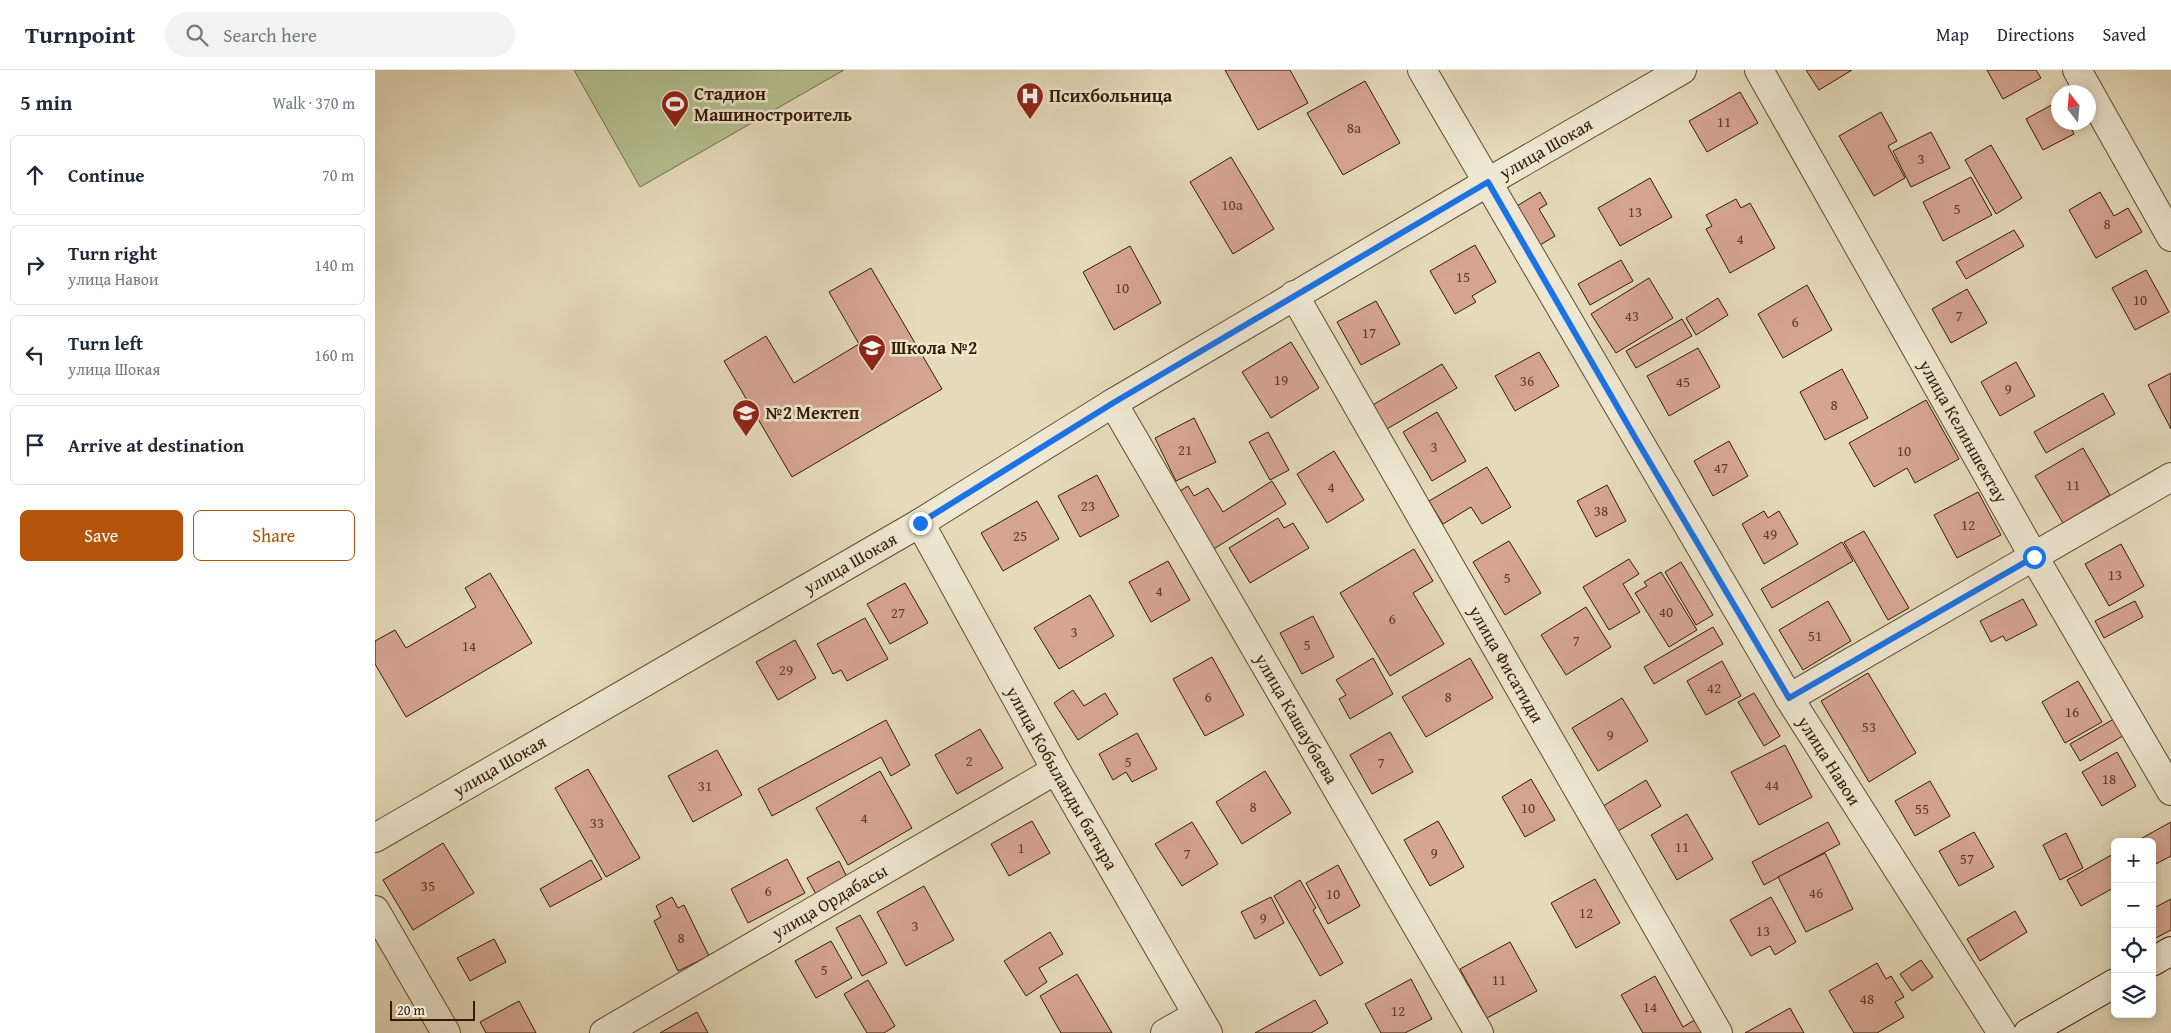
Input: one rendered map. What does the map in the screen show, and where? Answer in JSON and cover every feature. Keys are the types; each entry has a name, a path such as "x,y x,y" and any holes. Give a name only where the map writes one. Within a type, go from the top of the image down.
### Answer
{"street":[{"name":"улица Навои","path":"1422,70 1789,698 2002,1033"},
{"name":"улица Шокая","path":"375,838 920,523 1113,403 1682,70"},
{"name":"улица Келиншектау","path":"1759,70 2034,557 2171,791"},
{"path":"2077,70 2171,237"},
{"name":"улица Фисатиди","path":"1295,295 1719,1033"},
{"name":"улица Кашаубаева","path":"1113,403 1479,1033"},
{"path":"1789,698 2171,477"},
{"name":"улица Кобыланды батыра","path":"920,523 1056,770 1202,1024"},
{"name":"улица Ордабасы","path":"604,1033 1056,770"},
{"path":"375,910 446,1033"},
{"path":"2156,960 2171,951"},
{"path":"2028,1033 2111,985"},
{"path":"1165,1033 1202,1024"}],"green space":[{"name":"Стадион Машиностроитель","path":"574,70 844,70 640,187"}],"building":[{"path":"1225,70 1290,70 1308,103 1258,130"},
{"path":"1806,70 1852,70 1819,90"},
{"path":"1987,70 2036,70 2041,78 2003,99"},
{"path":"1365,81 1400,143 1343,175 1307,113"},
{"path":"1740,92 1758,123 1707,152 1689,121"},
{"path":"2051,105 2051,130 2072,130 2074,134 2043,150 2026,119"},
{"path":"1881,112 1897,141 1888,146 1905,178 1874,196 1839,136"},
{"path":"1931,132 1950,168 1911,187 1893,151"},
{"path":"1991,145 2022,198 1996,214 1965,160"},
{"path":"1231,157 1274,229 1233,254 1190,182"},
{"path":"1971,177 1992,215 1943,241 1923,202"},
{"path":"1650,178 1672,217 1620,246 1598,208"},
{"path":"1540,192 1547,204 1539,209 1555,236 1535,248 1512,209"},
{"path":"2100,192 2114,216 2128,208 2142,232 2096,258 2069,210"},
{"path":"1736,199 1741,208 1750,203 1775,248 1730,273 1706,229 1712,226 1706,215"},
{"path":"2014,230 2024,246 1966,279 1956,262"},
{"path":"1475,245 1496,282 1472,296 1476,302 1455,314 1430,271"},
{"path":"1130,246 1161,303 1114,330 1083,272"},
{"path":"1621,260 1633,281 1590,305 1578,284"},
{"name":"Школа №2","path":"871,268 942,389 792,477 724,361 766,336 794,383 859,344 829,292"},
{"path":"2146,270 2169,312 2135,330 2112,288"},
{"path":"1649,278 1673,318 1616,353 1591,314"},
{"path":"1807,285 1832,330 1783,358 1758,314"},
{"path":"1967,289 1987,323 1951,343 1932,309"},
{"path":"1718,298 1728,315 1696,335 1686,318"},
{"path":"1376,301 1400,344 1361,365 1337,322"},
{"path":"1682,319 1692,336 1636,368 1626,351"},
{"path":"1291,342 1319,388 1271,418 1242,372"},
{"path":"1698,348 1720,387 1669,416 1647,376"},
{"path":"1539,352 1559,386 1515,411 1495,376"},
{"path":"2016,362 2035,396 2000,416 1981,382"},
{"path":"1442,364 1457,388 1380,433 1366,409"},
{"path":"1842,369 1868,418 1825,440 1800,392"},
{"path":"2171,373 2171,429 2148,385"},
{"path":"2103,393 2115,414 2046,453 2034,432"},
{"path":"1926,400 1959,459 1915,483 1907,468 1874,487 1849,443"},
{"path":"1437,412 1466,461 1432,481 1403,432"},
{"path":"1194,418 1216,462 1176,481 1155,438"},
{"path":"1268,432 1289,470 1270,480 1249,442"},
{"path":"1729,441 1748,476 1713,496 1694,461"},
{"path":"2083,448 2110,495 2063,523 2035,476"},
{"path":"1334,451 1364,500 1327,523 1297,474"},
{"path":"1487,467 1511,507 1482,524 1471,507 1443,524 1429,501"},
{"path":"1097,475 1119,516 1080,537 1058,496"},
{"path":"1272,481 1286,504 1204,555 1169,498 1188,486 1194,496 1208,488 1223,512"},
{"path":"1607,485 1626,521 1596,537 1577,501"},
{"path":"1978,492 2001,535 1957,558 1934,515"},
{"path":"1037,501 1059,539 1003,571 981,533"},
{"path":"1764,511 1768,518 1779,511 1798,544 1764,564 1742,524"},
{"path":"1278,518 1284,528 1293,523 1309,548 1250,583 1229,548"},
{"path":"1864,531 1909,608 1888,620 1844,542"},
{"path":"1509,541 1541,593 1505,615 1473,562"},
{"path":"1842,542 1853,561 1772,608 1761,589"},
{"path":"2121,544 2144,586 2109,606 2085,564"},
{"path":"1414,549 1433,581 1413,593 1444,644 1390,676 1340,593"},
{"path":"1629,559 1639,574 1623,584 1640,612 1609,630 1583,587"},
{"path":"1168,561 1190,600 1151,622 1129,582"},
{"path":"1681,562 1713,615 1696,625 1665,572"},
{"path":"1661,572 1697,630 1669,647 1635,593 1647,586 1644,582"},
{"path":"490,573 532,643 406,717 375,664 375,641 395,630 406,648 476,607 465,588"},
{"path":"905,583 928,623 890,644 867,604"},
{"path":"1090,595 1114,636 1059,669 1034,628"},
{"path":"2023,599 2037,625 2006,641 2003,636 1991,642 1980,621"},
{"path":"1828,601 1851,641 1803,670 1779,630"},
{"path":"2135,601 2143,617 2104,638 2095,621"},
{"path":"1586,607 1611,647 1566,675 1541,635"},
{"path":"1313,616 1334,657 1302,674 1280,633"},
{"path":"865,618 888,659 847,681 841,670 833,674 817,644"},
{"path":"1713,627 1723,644 1654,684 1644,667"},
{"path":"795,640 816,678 778,700 756,662"},
{"path":"1212,657 1244,715 1205,736 1173,679"},
{"path":"1373,658 1393,694 1350,719 1339,699 1346,695 1336,680"},
{"path":"1470,658 1493,698 1426,737 1402,697"},
{"path":"1722,661 1741,696 1706,715 1687,681"},
{"path":"1868,673 1916,753 1869,782 1821,701"},
{"path":"2078,681 2102,722 2065,743 2042,702"},
{"path":"1073,690 1084,706 1105,693 1118,714 1078,740 1054,703"},
{"path":"1754,693 1780,736 1764,746 1738,702"},
{"path":"1622,698 1648,741 1598,771 1572,728"},
{"path":"2119,716 2128,733 2080,761 2070,744"},
{"path":"886,720 910,765 891,776 881,757 772,816 758,789"},
{"path":"980,729 1003,768 957,794 935,755"},
{"path":"1390,732 1413,772 1372,794 1350,755"},
{"path":"1137,733 1157,769 1132,782 1126,772 1113,780 1099,754"},
{"path":"1785,745 1812,797 1759,825 1731,772"},
{"path":"717,750 742,795 693,822 668,776"},
{"path":"2117,752 2136,786 2102,806 2082,772"},
{"path":"588,769 640,858 606,877 555,788"},
{"path":"880,771 912,828 848,865 816,808"},
{"path":"1265,771 1291,813 1242,844 1216,802"},
{"path":"1531,779 1555,820 1525,837 1502,797"},
{"path":"1646,780 1661,806 1618,831 1603,806"},
{"path":"1930,781 1950,816 1915,836 1895,801"},
{"path":"1687,814 1713,859 1677,880 1651,835"},
{"path":"1032,821 1050,853 1009,876 991,844"},
{"path":"1438,821 1464,867 1430,886 1404,840"},
{"path":"1192,822 1218,864 1182,886 1155,844"},
{"path":"1828,822 1840,844 1764,885 1752,862"},
{"path":"2171,822 2171,856 2156,864 2156,838 2142,838"},
{"path":"1974,832 1994,867 1959,886 1939,851"},
{"path":"2066,833 2083,868 2060,880 2043,845"},
{"path":"443,843 474,893 413,930 383,880"},
{"path":"1825,853 1853,909 1806,932 1778,877"},
{"path":"2111,855 2111,889 2081,906 2067,880"},
{"path":"787,859 805,893 748,923 731,889"},
{"path":"591,860 602,879 550,907 540,889"},
{"path":"839,861 848,879 817,896 807,878"},
{"path":"1338,865 1360,906 1328,924 1306,883"},
{"path":"1595,879 1620,923 1576,948 1551,903"},
{"path":"1300,880 1316,908 1313,910 1343,963 1320,976 1274,896"},
{"path":"924,886 954,940 906,966 877,912"},
{"path":"672,897 678,908 684,905 709,956 678,971 654,921 661,917 656,906"},
{"path":"1271,897 1284,923 1255,939 1241,912"},
{"path":"1771,897 1796,942 1775,955 1770,946 1751,956 1730,920"},
{"path":"2171,899 2171,930 2156,938 2156,928 2156,907"},
{"path":"2015,911 2027,932 1980,961 1967,939"},
{"path":"860,915 887,963 862,976 836,928"},
{"path":"1050,932 1063,954 1039,968 1047,982 1026,996 1004,961"},
{"path":"494,939 506,962 470,981 457,958"},
{"path":"831,941 852,978 816,998 795,961"},
{"path":"1510,942 1537,991 1487,1018 1460,969"},
{"path":"1921,960 1933,977 1912,991 1900,974"},
{"path":"1877,963 1886,979 1891,976 1904,997 1895,1002 1904,1017 1877,1033 1854,1033 1829,991"},
{"path":"1077,974 1112,1033 1061,1033 1040,996"},
{"path":"1655,976 1683,1027 1698,1018 1707,1033 1643,1033 1621,995"},
{"path":"1411,979 1432,1019 1405,1033 1381,1033 1365,1004"},
{"path":"868,980 895,1026 884,1033 867,1033 844,994"},
{"path":"1315,1000 1328,1023 1311,1033 1255,1033"},
{"path":"519,1001 536,1033 486,1033 480,1022"},
{"path":"1790,1008 1804,1033 1745,1033"},
{"path":"697,1012 708,1033 660,1033"}],"place":[{"name":"Психбольница","path":"1030,120"},
{"name":"Стадион Машиностроитель","path":"675,128"},
{"name":"Школа №2","path":"872,372"},
{"name":"№2 Мектеп","path":"746,437"}],"route":[{"path":"920,523 1113,403 1488,182 1636,439 1789,698 2034,557"}]}
